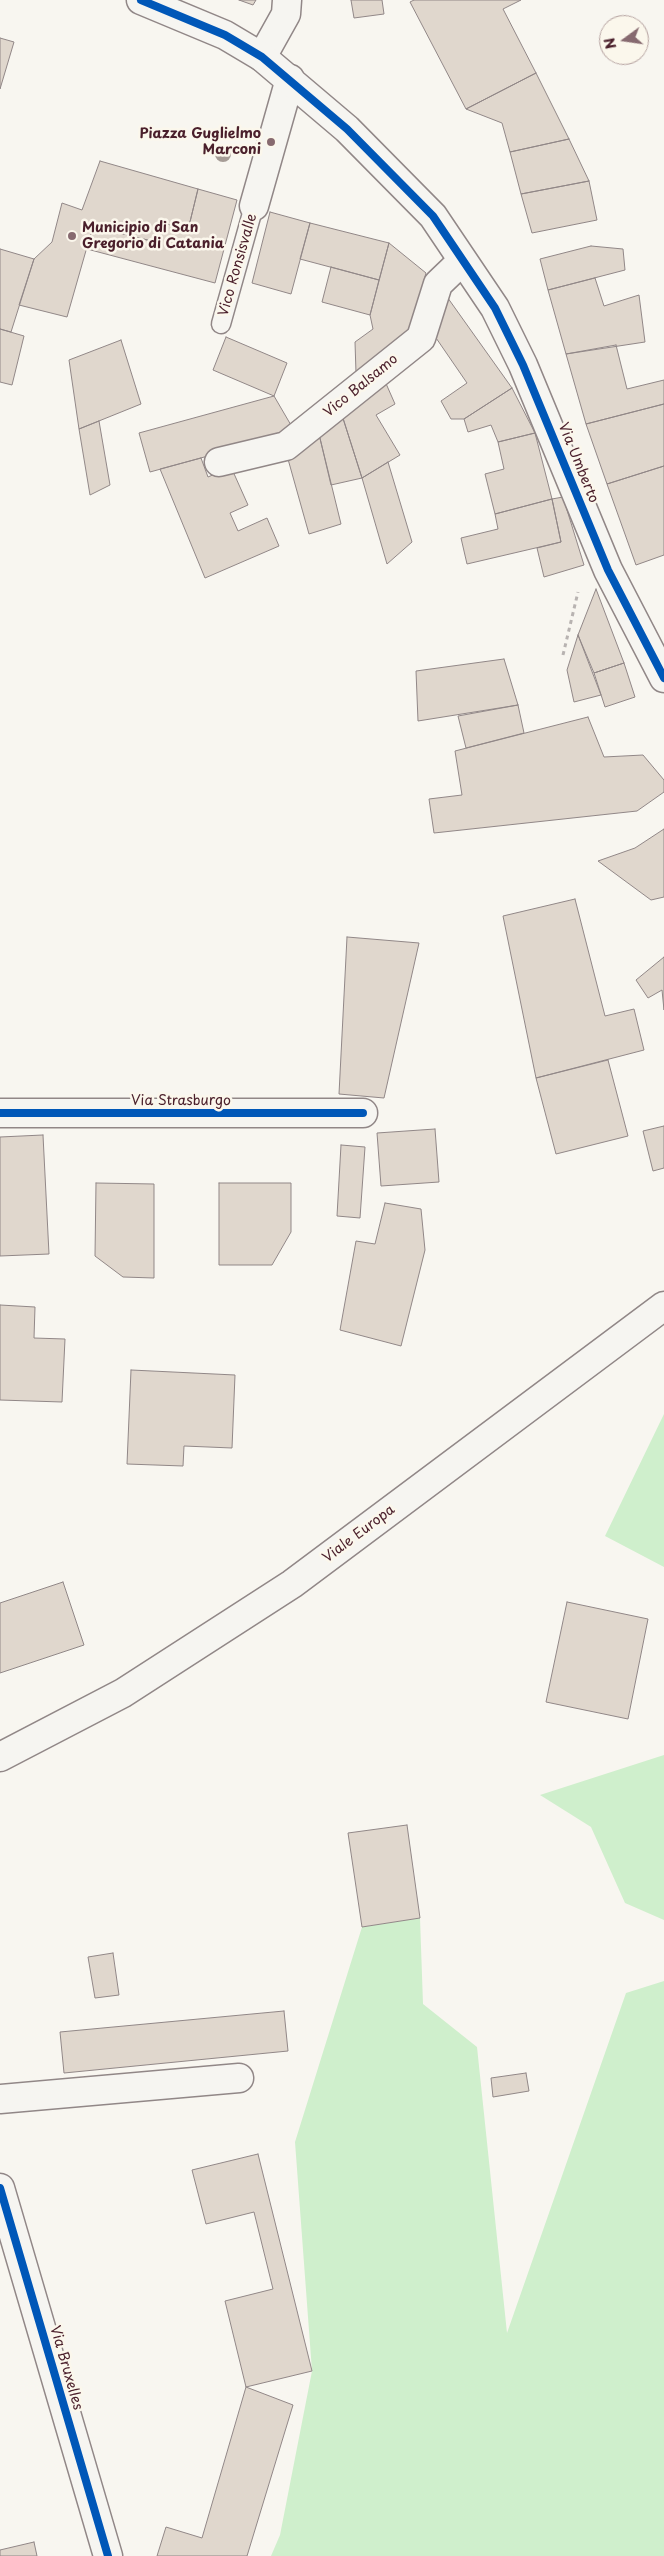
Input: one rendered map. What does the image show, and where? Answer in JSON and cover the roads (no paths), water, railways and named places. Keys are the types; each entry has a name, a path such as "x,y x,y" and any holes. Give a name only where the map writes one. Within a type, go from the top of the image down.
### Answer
{"street":[{"name":"Via Umberto","path":"141,0 225,35 262,57 347,129 433,216 462,262 495,308 523,365 608,570 664,678"},
{"path":"262,57 287,7"},
{"path":"254,206 290,79"},
{"name":"Vico Balsamo","path":"219,462 286,446 421,338 438,284 462,262"},
{"name":"Via Strasburgo","path":"0,1113 363,1114"},
{"name":"Viale Europa","path":"0,1757 123,1693 292,1584 664,1306"},
{"name":"Viale Europa","path":"0,1748 37,1737"},
{"path":"0,2099 239,2078"},
{"name":"Via Bruxelles","path":"0,2188 108,2556"}],"lane":[{"name":"Vico Ronsisvalle","path":"221,324 254,206"}],"place":[{"name":"Piazza Guglielmo Marconi","path":"271,142"},
{"name":"Municipio di San Gregorio di Catania","path":"72,236"}]}
